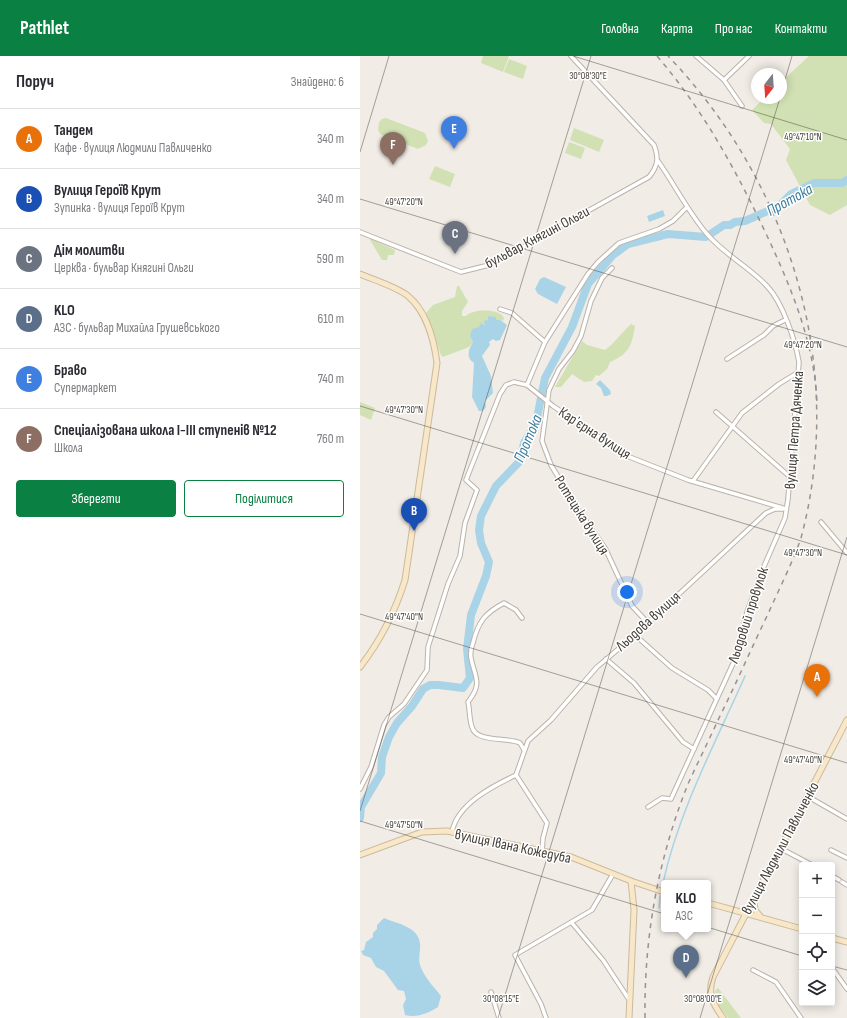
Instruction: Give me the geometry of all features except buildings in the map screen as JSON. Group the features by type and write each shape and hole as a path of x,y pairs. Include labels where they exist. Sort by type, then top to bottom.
{"street":[{"name":"вулиця Петра Дяченка","path":"571,56 654,145 658,161 676,187 686,208 705,232 718,246 768,286 777,300 796,347 799,362 786,509"},
{"path":"696,56 724,80 742,106"},
{"path":"724,80 749,56"},
{"name":"бульвар Княгині Ольги","path":"360,232 462,272 471,270 505,257 649,176 654,170 658,161"},
{"path":"527,385 545,342 588,274 609,251 620,243 659,229 673,222 686,208"},
{"name":"Карʼєрна вулиця","path":"612,268 602,278 591,301 581,336 573,351 559,369 548,390 547,400 565,415 627,456 726,493 786,509"},
{"path":"360,274 407,295 418,307 424,318 434,345 437,362 405,580 397,604 376,646 360,667"},
{"path":"500,309 512,313 545,342"},
{"path":"727,359 764,335 773,326 785,320"},
{"path":"693,481 742,413 797,374"},
{"path":"360,789 371,767 384,725 389,717 404,704 427,670 428,646 448,584 460,556 465,523 477,490 466,480 500,394 506,385 514,382 527,385 547,400"},
{"name":"Ротецька вулиця","path":"547,400 542,441 551,465 577,508 605,548 632,606 647,622"},
{"path":"716,412 790,477"},
{"name":"Льодова вулиця","path":"516,775 522,763 524,750 528,741 551,720 569,696 606,659 635,635 647,622 766,513 775,509 786,509"},
{"name":"Льодовий провулок","path":"648,806 662,798 671,799 736,657 747,612 767,557 785,518 786,509"},
{"path":"821,522 847,553"},
{"path":"522,618 516,610 504,603 492,610 477,626 470,652 478,678 473,696 468,702 472,729 477,734 485,738 514,740 520,743 524,750"},
{"path":"635,635 672,668 708,690 716,698"},
{"path":"606,659 634,683 683,742 694,749"},
{"name":"вулиця Людмили Павличенко","path":"723,1018 712,1000 710,987 713,976 847,720"},
{"path":"452,832 453,826 471,802 489,788 516,775 547,822 543,838 542,851"},
{"path":"807,796 847,820"},
{"name":"вулиця Івана Кожедуба","path":"360,855 422,832 434,830 452,832 571,857 631,882 661,891"},
{"path":"780,848 806,862"},
{"path":"832,850 847,858"},
{"path":"546,1018 541,1004 515,955 592,910 613,874"},
{"path":"835,878 847,885"},
{"path":"629,1018 628,998 634,910 631,882"},
{"path":"735,910 752,903 758,916"},
{"path":"711,904 799,928"},
{"path":"735,910 741,917 740,924"},
{"path":"740,924 745,919 758,916"},
{"path":"572,923 603,960 628,998"},
{"path":"835,939 847,942"},
{"path":"753,970 776,982 801,1018"},
{"path":"833,970 847,989"},
{"path":"491,992 499,1018"}],"green space":[{"path":"483,56 509,56 503,72 481,63"},
{"path":"809,56 847,56 847,205 830,215 810,205 786,160 790,149 771,124 764,123 752,110 758,104 787,104 787,76"},
{"path":"509,59 527,66 523,79 504,72"},
{"path":"386,118 425,133 428,141 426,145 418,149 380,134 378,130 379,122"},
{"path":"574,128 604,140 599,152 570,140"},
{"path":"569,142 585,148 581,159 565,153"},
{"path":"435,166 455,174 450,187 429,179"},
{"path":"369,238 395,250 394,255 388,255 387,260 382,260"},
{"path":"457,286 459,286 468,302 462,311 462,316 480,311 492,311 497,312 504,318 503,321 488,320 485,326 479,327 470,336 473,342 469,347 443,357 426,313 433,305 455,297"},
{"path":"631,324 635,326 631,344 622,356 610,362 607,369 599,376 596,375 592,381 584,382 572,374 561,387 555,387 582,341 587,345 605,350"},
{"path":"360,402 375,408 371,420 360,415"},
{"path":"718,988 741,1018 728,1018 717,1003 715,991"}],"water":[{"path":"663,210 665,216 649,222 647,216"},
{"path":"544,277 566,287 557,304 538,294 535,289 540,279"},
{"path":"488,316 495,317 497,320 500,320 507,325 500,340 496,341 493,339 489,342 490,345 482,356 491,376 493,393 485,401 486,407 483,411 479,411 472,397 474,363 471,361 469,356 469,351 473,342 470,336 472,329 479,327 481,323 485,326 484,321 488,320"},
{"path":"600,380 610,390 611,394 604,396 601,388 596,384"},
{"path":"384,918 409,928 419,938 420,965 427,978 441,996 438,1007 419,1015 405,1015 403,1005 406,999 404,991 398,990 384,971 376,967 371,958 363,955 361,951 364,950 366,942 373,937 373,933 377,929 377,925"}],"waterway":[{"name":"Протока","path":"360,818 361,807 381,773 382,757 389,737 397,723 412,706 423,689 430,685 463,688 470,678 467,649 471,615 486,576 489,562 481,543 479,530 481,516 496,486 520,461 524,443 536,423 545,378 572,327 588,284 613,255 628,244 668,234 706,237 724,225 745,221 779,206 791,194 814,183 842,183 847,180"},
{"path":"664,880 678,829 688,803 745,676"},
{"path":"659,908 660,896"}],"railway":[{"path":"657,56 674,77 705,121 733,168 769,240 794,299 807,340 812,361 817,404"},
{"path":"645,1018 645,988 650,928 668,841 688,784 790,567 801,538 813,473 817,408 811,343 797,280 775,219 746,160 710,106 668,56"}],"place":[{"name":"Браво","path":"454,149"},
{"name":"Спеціалізована школа І-ІІІ ступенів №12","path":"393,165"},
{"name":"Дім молитви","path":"455,254"},
{"name":"Вулиця Героїв Крут","path":"414,531"},
{"name":"Тандем","path":"817,697"},
{"name":"KLO","path":"686,978"}]}
